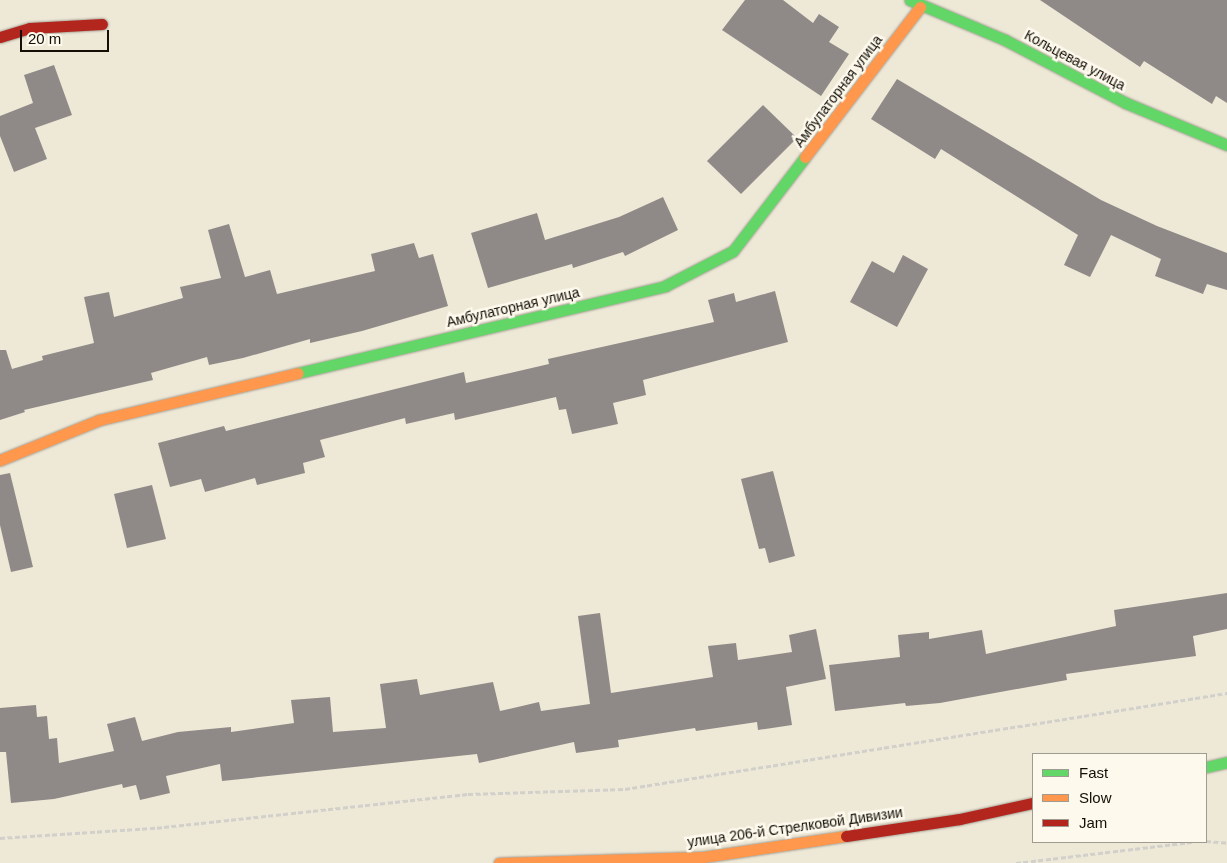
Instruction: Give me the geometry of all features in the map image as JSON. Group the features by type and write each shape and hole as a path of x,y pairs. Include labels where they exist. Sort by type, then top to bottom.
{"street":[{"name":"Кольцевая улица","path":"910,0 920,7 1005,40 1126,103 1227,145"},
{"name":"Амбулаторная улица","path":"0,460 99,420 665,286 733,251 920,7"},
{"path":"0,37 30,28 102,24"},
{"path":"1207,767 1227,762"},
{"name":"улица 206-й Стрелковой Дивизии","path":"499,863 703,857 960,819 1032,803"}],"path":[{"path":"0,838 164,827 468,794 625,789 1227,693"},
{"path":"1207,841 1227,843"},
{"path":"1016,863 1184,843"}],"building":[{"path":"745,0 783,0 813,23 819,14 839,27 829,42 849,54 821,96 722,30"},
{"path":"1040,0 1227,0 1227,103 1216,96 1212,104 1144,61 1140,67"},
{"path":"54,65 72,115 35,128 47,159 14,172 0,136 0,116 33,103 24,75"},
{"path":"897,79 1101,200 1157,226 1227,253 1227,290 1207,284 1203,294 1155,276 1161,259 1111,235 1090,277 1064,265 1078,235 941,149 935,159 871,119"},
{"path":"763,105 797,138 741,194 707,161"},
{"path":"663,197 678,230 625,256 623,252 573,268 572,264 488,288 471,233 537,213 545,240 619,217"},
{"path":"229,224 245,277 270,270 277,294 375,271 371,254 414,243 419,258 433,254 448,306 362,331 310,343 310,339 243,358 209,365 207,357 151,373 153,380 24,410 25,412 0,420 0,350 6,350 12,369 43,360 42,356 94,343 84,297 109,292 114,317 183,298 180,287 221,278 208,230"},
{"path":"903,255 928,269 897,327 850,302 872,261 894,273"},
{"path":"775,291 788,342 643,380 646,395 613,403 618,424 572,434 566,409 559,410 556,397 455,420 454,413 406,424 405,418 320,440 325,457 303,463 305,473 257,485 255,478 205,492 201,479 170,487 158,443 224,426 226,431 464,372 466,383 549,364 548,359 714,322 708,300 734,293 736,302"},
{"path":"773,471 795,556 769,563 765,548 759,549 741,479"},
{"path":"10,473 33,567 11,572 0,525 0,475"},
{"path":"152,485 166,539 127,548 114,494"},
{"path":"1227,593 1227,629 1193,636 1196,656 1066,674 1067,680 940,703 906,706 905,703 835,711 829,665 900,657 898,635 929,632 929,639 982,630 986,654 1116,626 1114,610"},
{"path":"600,613 611,693 713,677 708,646 736,643 738,660 792,652 789,635 816,629 826,679 786,687 792,725 758,730 757,722 696,731 695,728 618,740 619,747 576,753 574,742 479,763 477,754 222,781 220,764 166,776 170,793 140,800 136,785 123,788 122,784 54,799 11,803 6,752 0,752 0,708 36,705 37,717 47,716 49,739 57,738 59,763 114,751 107,724 135,717 142,741 178,732 231,727 231,732 294,723 291,700 330,697 333,732 386,728 380,684 417,679 420,695 493,682 500,711 539,702 541,711 590,704 578,616"}],"traffic: fast":[{"path":"910,0 1005,40 1126,103 1227,145"},
{"path":"298,373 665,286 733,251 805,157"},
{"path":"1207,767 1227,762"}],"traffic: slow":[{"path":"805,157 920,7"},
{"path":"0,460 99,420 298,373"},
{"path":"499,863 703,857 846,836"}],"traffic: jam":[{"path":"0,37 30,28 102,24"},
{"path":"846,836 960,819 1032,803"}]}
